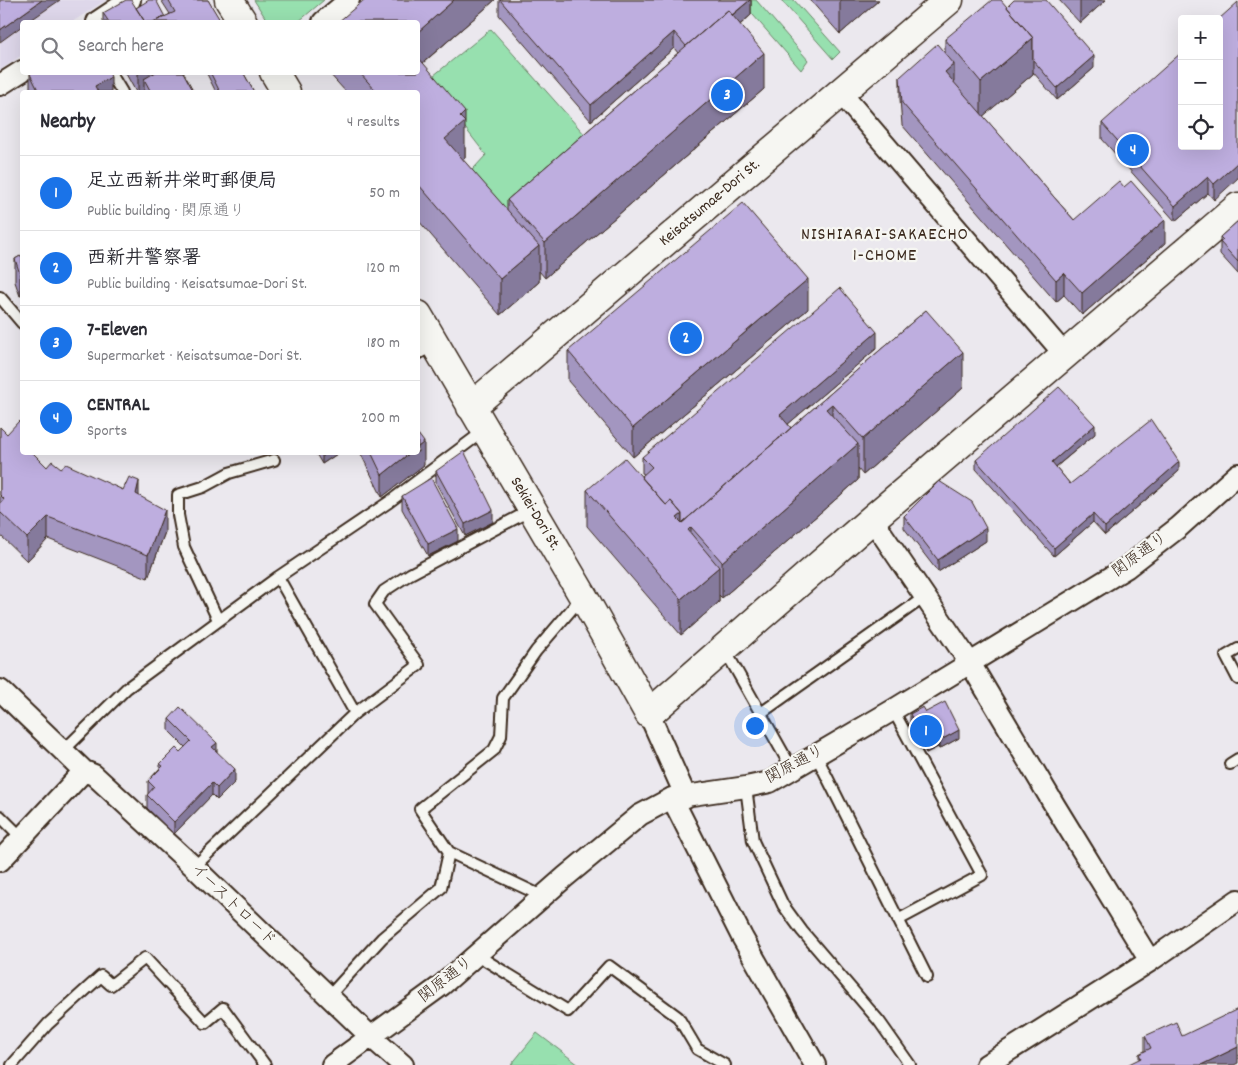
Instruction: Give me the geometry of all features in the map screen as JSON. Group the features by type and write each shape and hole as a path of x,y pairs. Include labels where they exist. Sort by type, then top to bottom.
{"street":[{"path":"100,20 130,0"},
{"path":"229,0 242,20"},
{"path":"325,20 349,0"},
{"name":"Keisatsumae-Dori St.","path":"471,407 949,0"},
{"path":"0,85 20,72"},
{"path":"276,75 285,90"},
{"path":"840,92 1065,355"},
{"path":"815,1065 742,937 679,798 649,714 872,519 1238,207"},
{"name":"Sekiei-Dori St.","path":"420,324 426,349 471,407 583,596 649,714"},
{"name":"関原通り","path":"332,1065 442,985 640,815 679,798 770,782 1126,568 1179,527 1238,474"},
{"path":"872,519 970,663 1150,961"},
{"name":"イーストロード","path":"0,690 63,751 194,867 370,1036 403,1065"},
{"path":"0,861 89,773"},
{"path":"986,1065 1150,961 1238,900"}],"lane":[{"path":"112,75 121,90"},
{"path":"0,297 20,321"},
{"path":"63,751 127,688 278,577 389,502 485,430"},
{"path":"218,620 184,547 178,515 178,495 203,487 229,473 274,460"},
{"path":"194,867 354,713 419,665 375,604 384,591 410,574 532,509"},
{"path":"278,577 354,713"},
{"path":"544,897 448,852 420,809 494,750 501,736 503,698 536,651 583,596"},
{"path":"761,713 926,596"},
{"path":"724,647 792,769"},
{"path":"1238,649 1226,656 1238,679"},
{"path":"892,710 982,875 898,920"},
{"path":"816,755 927,977"},
{"path":"746,787 754,841 783,905 802,931 878,1022 910,1065"},
{"path":"0,816 22,838"},
{"path":"329,996 382,938 441,888 448,852"},
{"path":"477,955 568,1010 609,966 678,1017 697,1050 725,1065"},
{"path":"12,1065 48,1024 101,976 111,985 145,958 205,1023 223,1008 265,1065"}],"shaded area":[{"path":"0,0 106,0 75,20 20,20 20,56 0,70"}],"green space":[{"path":"254,0 324,0 300,20 267,20"},
{"path":"740,0 756,0 808,60 801,70"},
{"path":"781,0 794,0 840,52 833,59"},
{"path":"491,29 602,154 504,223 463,180 486,155 428,80"},
{"path":"537,1033 579,1065 511,1065"}],"building":[{"path":"0,0 42,0 0,30"},
{"path":"126,0 131,0 144,20 108,20 103,13"},
{"path":"149,0 156,0 165,17 158,20 144,20 136,8"},
{"path":"168,0 208,0 220,20 157,20 175,12"},
{"path":"364,0 454,0 420,30 420,20 340,20"},
{"path":"500,0 750,0 732,15 728,10 686,46 674,32 591,105"},
{"path":"992,0 1001,0 1033,38 981,82 945,39"},
{"path":"1014,0 1046,0 1094,56 1057,88 1033,60 1033,38 1007,7"},
{"path":"1238,2 1238,162 1214,184 1208,177 1175,206 1102,123 1178,56 1178,150 1223,150 1223,15"},
{"path":"728,10 764,53 545,243 507,200"},
{"path":"937,44 954,64 945,72 1074,220 1119,181 1124,187 1131,181 1165,220 1082,293 1064,273 1056,280 902,103 900,77"},
{"path":"420,59 465,112 460,117 465,122 445,139 539,246 500,279 420,186 420,90 375,90 362,75 420,75"},
{"path":"30,75 110,75 111,77 95,86 97,90 38,90"},
{"path":"151,75 185,75 193,90 150,90 144,79"},
{"path":"212,75 245,75 253,90 219,90"},
{"path":"743,203 808,279 633,428 568,351"},
{"path":"1238,221 1238,262 1220,242 1223,240 1220,237"},
{"path":"20,256 20,274 15,259"},
{"path":"840,288 877,332 780,415 791,428 682,523 682,514 671,501 666,505 641,477 652,467 642,457"},
{"path":"926,310 963,352 863,439 832,404 826,409 858,444 722,562 691,527 688,530 719,567 681,599 587,490 625,458 666,505 671,501 682,514 677,518 682,523"},
{"path":"1059,387 1095,425 1052,462 1070,484 1151,420 1179,462 1105,527 1093,514 1054,548 976,460"},
{"path":"19,421 20,455 35,455 47,467 52,461 61,468 66,464 123,490 129,477 139,481 136,494 165,510 148,555 48,517 27,538 0,512 0,504 4,499 0,495 0,427 7,434"},
{"path":"420,437 424,442 420,445"},
{"path":"464,451 493,510 465,524 436,471"},
{"path":"372,455 407,455 382,475"},
{"path":"431,478 458,529 428,544 402,496"},
{"path":"939,481 972,502 986,528 938,560 904,516"},
{"path":"945,702 959,730 939,741 938,739 926,745 910,714 923,707 926,712"},
{"path":"180,707 217,743 212,747 235,769 217,788 212,783 174,822 147,795 154,787 148,781 163,766 160,764 176,748 180,752 191,741 169,719"},
{"path":"1238,1009 1238,1047 1201,1065 1127,1065 1141,1058 1139,1054 1151,1048 1145,1036 1176,1022 1182,1036"}],"place":[{"name":"7-Eleven","path":"727,95"},
{"name":"CENTRAL","path":"1133,150"},
{"name":"西新井警察署","path":"686,338"},
{"name":"足立西新井栄町郵便局","path":"926,731"}],"district":[{"name":"NISHIARAI-SAKAECHO 1-CHOME","path":"885,245"}]}
